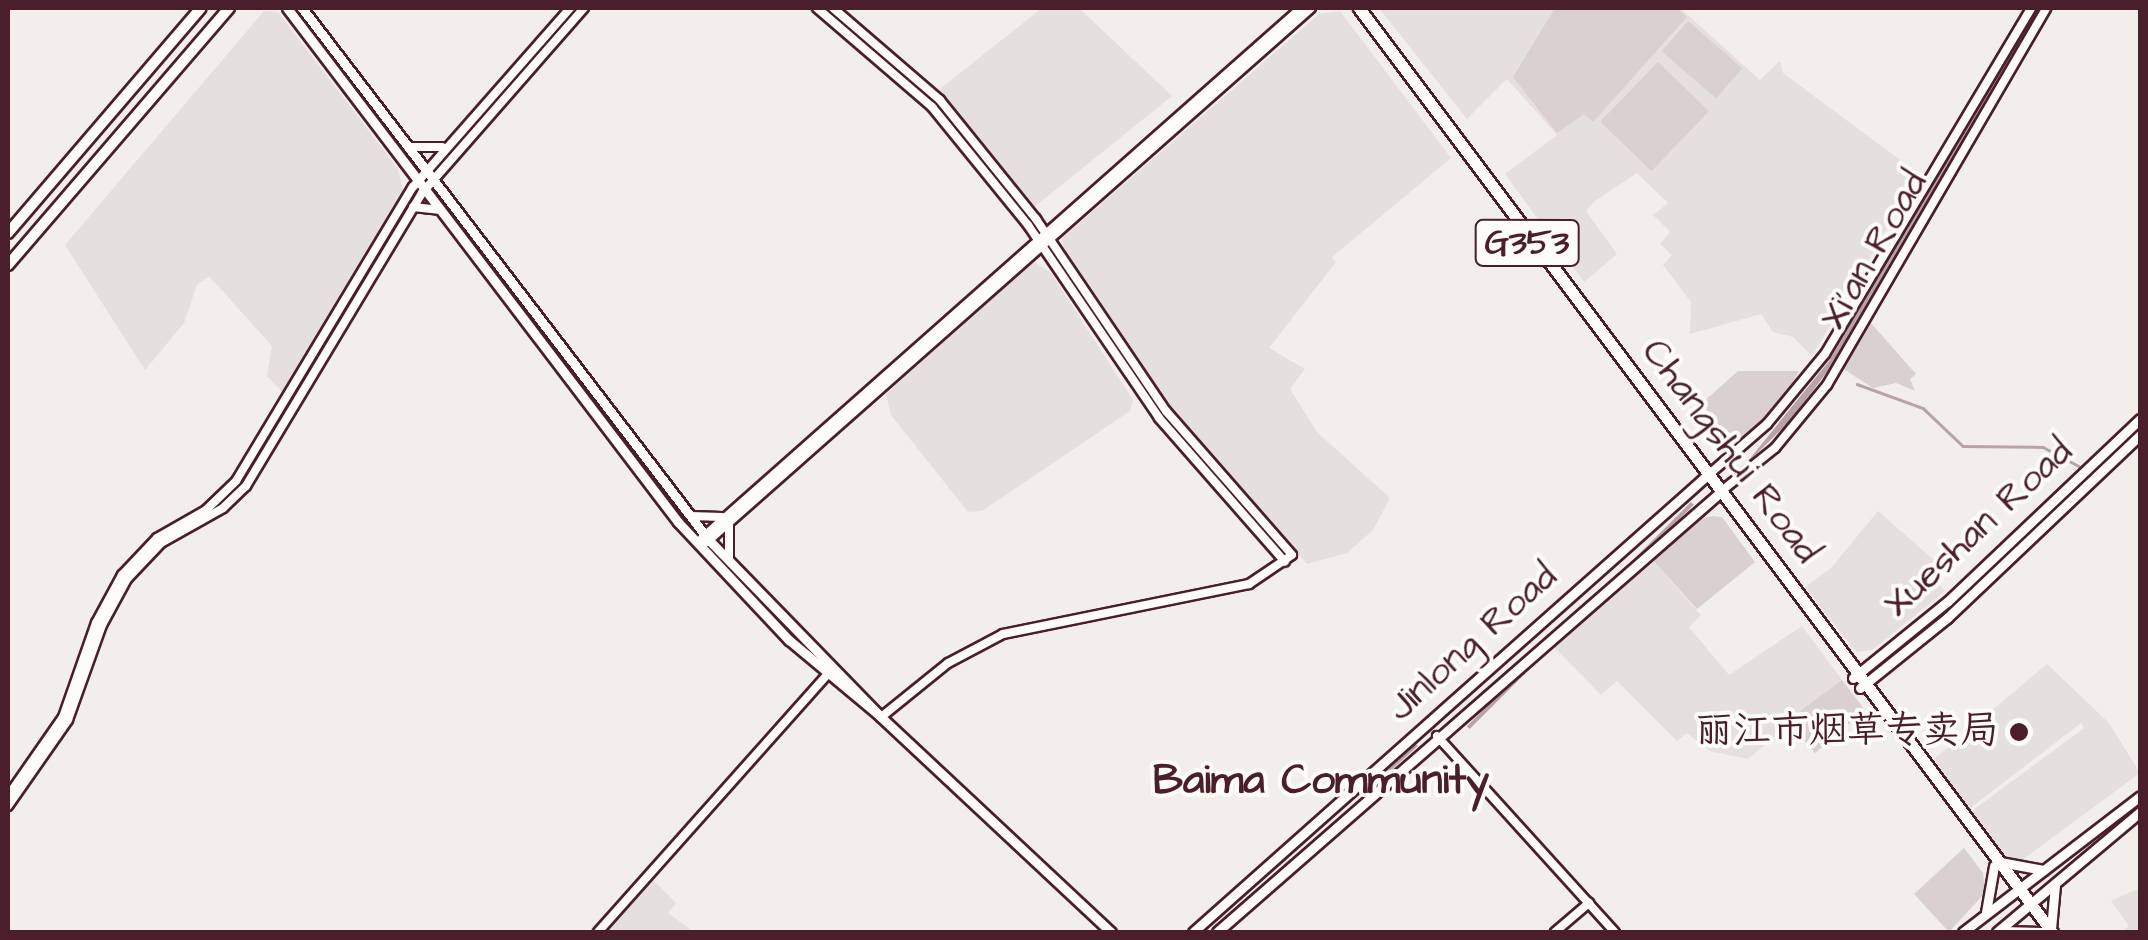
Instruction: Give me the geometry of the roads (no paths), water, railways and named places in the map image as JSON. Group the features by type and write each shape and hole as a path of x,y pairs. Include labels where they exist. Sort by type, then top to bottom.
{"highway":[{"name":"Changshui Road","path":"1350,8 2028,906 2052,932"},
{"name":"Changshui Road","path":"1359,8 1698,458 1707,476"},
{"name":"Changshui Road","path":"1719,493 1734,506 1859,681"},
{"name":"Changshui Road","path":"2028,906 2042,932"}],"main road":[{"path":"8,232 201,8"},
{"path":"8,265 228,8"},
{"path":"287,8 698,546 827,675 881,717"},
{"path":"302,8 707,537 881,717 1112,932"},
{"name":"Xueshan Road","path":"1859,681 2140,419"},
{"name":"Xueshan Road","path":"1859,681 1957,610 2140,435"},
{"name":"Jinlong Road","path":"1193,932 1707,476"},
{"path":"1217,932 1719,493"},
{"path":"1963,932 2140,796"},
{"path":"1998,932 2140,812"},
{"path":"1985,914 1997,864 2043,870"},
{"path":"2052,932 2056,883"},
{"path":"1998,932 2042,932"}],"street":[{"path":"8,806 68,720 102,625 127,578 162,543 216,513 246,486 414,207 446,144 570,8"},
{"path":"429,175 442,167 584,8"},
{"path":"817,8 919,93 1044,240"},
{"path":"833,8 926,86 1044,240 1166,411 1288,559 1250,584 1002,634 939,670 881,717"},
{"path":"1044,240 1301,8"},
{"path":"698,546 1311,8"},
{"name":"Xi'an Road","path":"1707,476 1768,424 1826,354 2031,8"},
{"name":"Xi'an Road","path":"1719,493 1792,430 1827,385 2046,8"},
{"path":"408,147 426,151 446,144"},
{"path":"404,162 409,194"},
{"path":"442,167 446,196"},
{"path":"8,796 63,717 96,623 122,575 158,538 206,510 236,481 409,194 422,185"},
{"path":"414,207 441,210"},
{"path":"1698,458 1724,461"},
{"path":"1734,506 1738,478"},
{"path":"687,514 729,518"},
{"path":"729,518 725,542 731,564"},
{"path":"598,932 827,675"},
{"path":"1438,736 1616,932"},
{"path":"1556,932 1588,903"}],"waterway":[{"path":"1857,384 1923,408 1963,446 2043,447 2078,466"},
{"path":"1387,771 1415,746"}],"place":[{"name":"丽江市烟草专卖局","path":"2019,732"}],"district":[{"name":"Baima Community","path":"1321,781"}]}
